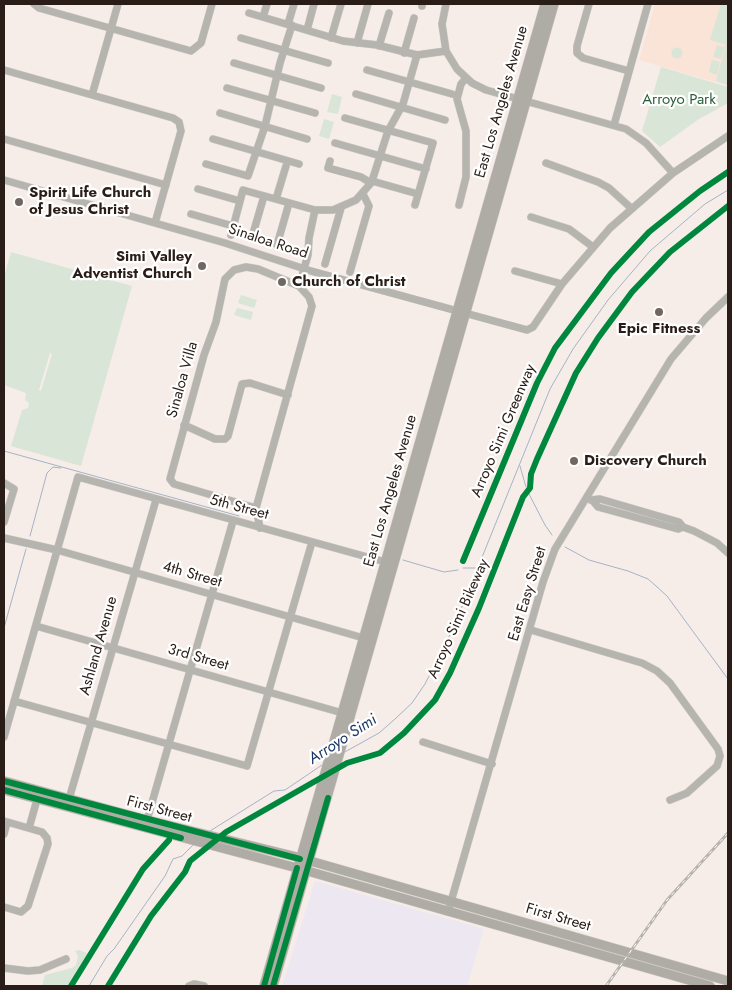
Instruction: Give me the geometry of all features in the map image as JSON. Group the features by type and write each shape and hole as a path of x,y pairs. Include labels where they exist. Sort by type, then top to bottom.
{"main road":[{"name":"East Los Angeles Avenue","path":"305,864 328,798 352,716 522,100 545,4"},
{"name":"East Los Angeles Avenue","path":"522,100 554,4"},
{"name":"East Los Angeles Avenue","path":"274,986 305,864 318,795 384,562 462,312"},
{"name":"First Street","path":"4,780 38,795 181,838 297,868 305,864 448,912 690,983 710,986"},
{"name":"First Street","path":"4,790 69,799 451,902 728,981"},
{"path":"264,986 297,868"},
{"path":"688,970 690,983"}],"street":[{"path":"34,4 39,8 186,50 195,50 201,43 212,4"},
{"path":"92,95 118,4"},
{"path":"263,17 267,4"},
{"path":"206,164 248,176 272,101 294,4"},
{"path":"307,30 314,4"},
{"path":"331,38 341,4"},
{"path":"357,43 368,4"},
{"path":"446,4 442,24 446,51 457,69 466,78 486,90 614,125 640,138 672,173"},
{"path":"589,4 577,46 577,53 584,58 629,71"},
{"path":"614,125 648,4"},
{"path":"248,13 331,38 417,55 446,51"},
{"path":"379,46 388,13"},
{"path":"404,52 414,18"},
{"path":"241,38 328,63"},
{"path":"231,235 243,190 315,210 341,208 362,194 372,182 388,130 402,107 417,55"},
{"path":"234,63 321,88"},
{"path":"4,70 173,118 180,124 181,132 155,223"},
{"path":"367,70 452,94"},
{"path":"458,205 466,177 466,131 457,98 459,88 466,78"},
{"path":"227,88 315,113"},
{"path":"356,94 445,120"},
{"path":"220,114 308,139"},
{"path":"346,118 433,143 415,205"},
{"path":"515,271 562,284 593,247 631,208 672,173 728,136"},
{"path":"4,139 166,185"},
{"path":"213,139 300,164"},
{"path":"335,142 426,169"},
{"path":"330,161 328,168 418,194"},
{"path":"546,164 598,182 609,188 631,208"},
{"path":"276,200 286,166"},
{"name":"Sinaloa Road","path":"4,180 155,223 304,270 524,330 533,327 562,284"},
{"path":"198,189 240,201"},
{"path":"350,272 369,206 362,194"},
{"path":"252,238 264,196"},
{"path":"277,245 289,203"},
{"path":"325,264 341,208"},
{"path":"260,528 256,519 256,508 312,306 309,297 299,286 304,270 315,210"},
{"path":"191,214 233,226"},
{"path":"531,217 569,229 593,247"},
{"name":"Sinaloa Villa","path":"256,508 174,484 171,482 170,475 216,322 222,287 229,273 246,267 258,269 299,286"},
{"name":"East Easy Street","path":"448,912 552,557 589,499 670,359 706,318 728,297"},
{"path":"184,425 215,439 225,439 228,436 242,384 250,383 288,395"},
{"name":"5th Street","path":"57,550 78,478 394,565"},
{"path":"4,484 14,488 4,522"},
{"path":"589,499 600,499 648,517 680,522 683,527 704,536 728,553"},
{"name":"Ashland Avenue","path":"69,799 156,500"},
{"path":"147,820 233,522"},
{"name":"4th Street","path":"4,538 57,550 373,640"},
{"path":"14,701 246,766 312,542"},
{"path":"4,737 57,550"},
{"name":"3rd Street","path":"36,626 352,716"},
{"path":"530,630 642,664 657,671 670,683 718,749 720,756 716,766 687,793 670,800"},
{"path":"423,742 492,764"},
{"path":"29,828 38,795"},
{"path":"4,834 5,822 42,832 47,838 48,844 28,906 25,910 19,912 4,907"},
{"path":"4,968 28,971 40,970 66,959"},
{"path":"189,986 194,984 204,986"}],"shaded area":[{"path":"655,4 728,4 728,86 639,60"},
{"path":"315,881 484,929 467,986 282,986"}],"green space":[{"path":"721,4 728,4 728,85 716,81 726,45 710,40"},
{"path":"717,45 725,47 721,59 713,57"},
{"path":"677,47 683,53 677,59 671,53"},
{"path":"712,60 720,62 717,75 709,72"},
{"name":"Arroyo Park","path":"661,67 728,87 728,103 699,119 660,147 642,131"},
{"path":"332,94 342,97 338,114 327,112"},
{"path":"324,119 334,122 329,139 319,136"},
{"path":"11,252 132,286 81,466 11,446 22,410 28,408 29,403 25,400 26,393 4,385 4,341 6,340 4,338 4,277","holes":["50,353 52,354 41,391 39,390"]},
{"path":"241,295 257,300 254,308 238,303"},
{"path":"237,308 253,312 251,320 234,315"},
{"path":"79,950 87,953 68,986 42,986 45,975 72,968 76,965 78,956 75,951"}],"waterway":[{"name":"Arroyo Simi","path":"343,753 379,733 412,703 425,684 453,629 550,389 573,349 608,300 650,251 705,204 728,190"},
{"path":"4,451 239,516"},
{"path":"520,466 526,487"},
{"path":"30,536 47,473 53,467 61,468"},
{"path":"529,494 552,535"},
{"path":"565,547 589,560 648,579 667,596 728,679"},
{"path":"4,628 26,549"},
{"path":"403,560 444,572 458,570"},
{"path":"463,568 477,568"},
{"name":"Arroyo Simi","path":"210,831 274,791 285,790 322,765"},
{"name":"Arroyo Simi","path":"89,986 107,956 114,949 165,876 173,859 182,856 194,844"}],"railway":[{"path":"606,986 667,900 728,833"}],"cycle path":[{"name":"Arroyo Simi Greenway","path":"463,561 537,383 555,348 611,273 649,232 700,191 728,172"},
{"name":"Arroyo Simi Bikeway","path":"108,986 151,916 185,872 190,861 226,832 347,763 380,753 404,733 435,700 450,673 479,608 523,497 530,488 531,474 537,459 576,373 598,338 632,292 670,252 728,206"},
{"path":"4,781 300,859"},
{"path":"4,790 181,838"},
{"path":"273,986 328,798"},
{"path":"71,986 143,869 169,840"},
{"path":"264,986 297,868"}],"place":[{"name":"Spirit Life Church of Jesus Christ","path":"19,202"},
{"name":"Simi Valley Adventist Church","path":"202,266"},
{"name":"Church of Christ","path":"282,282"},
{"name":"Epic Fitness","path":"659,312"},
{"name":"Discovery Church","path":"574,461"}]}
